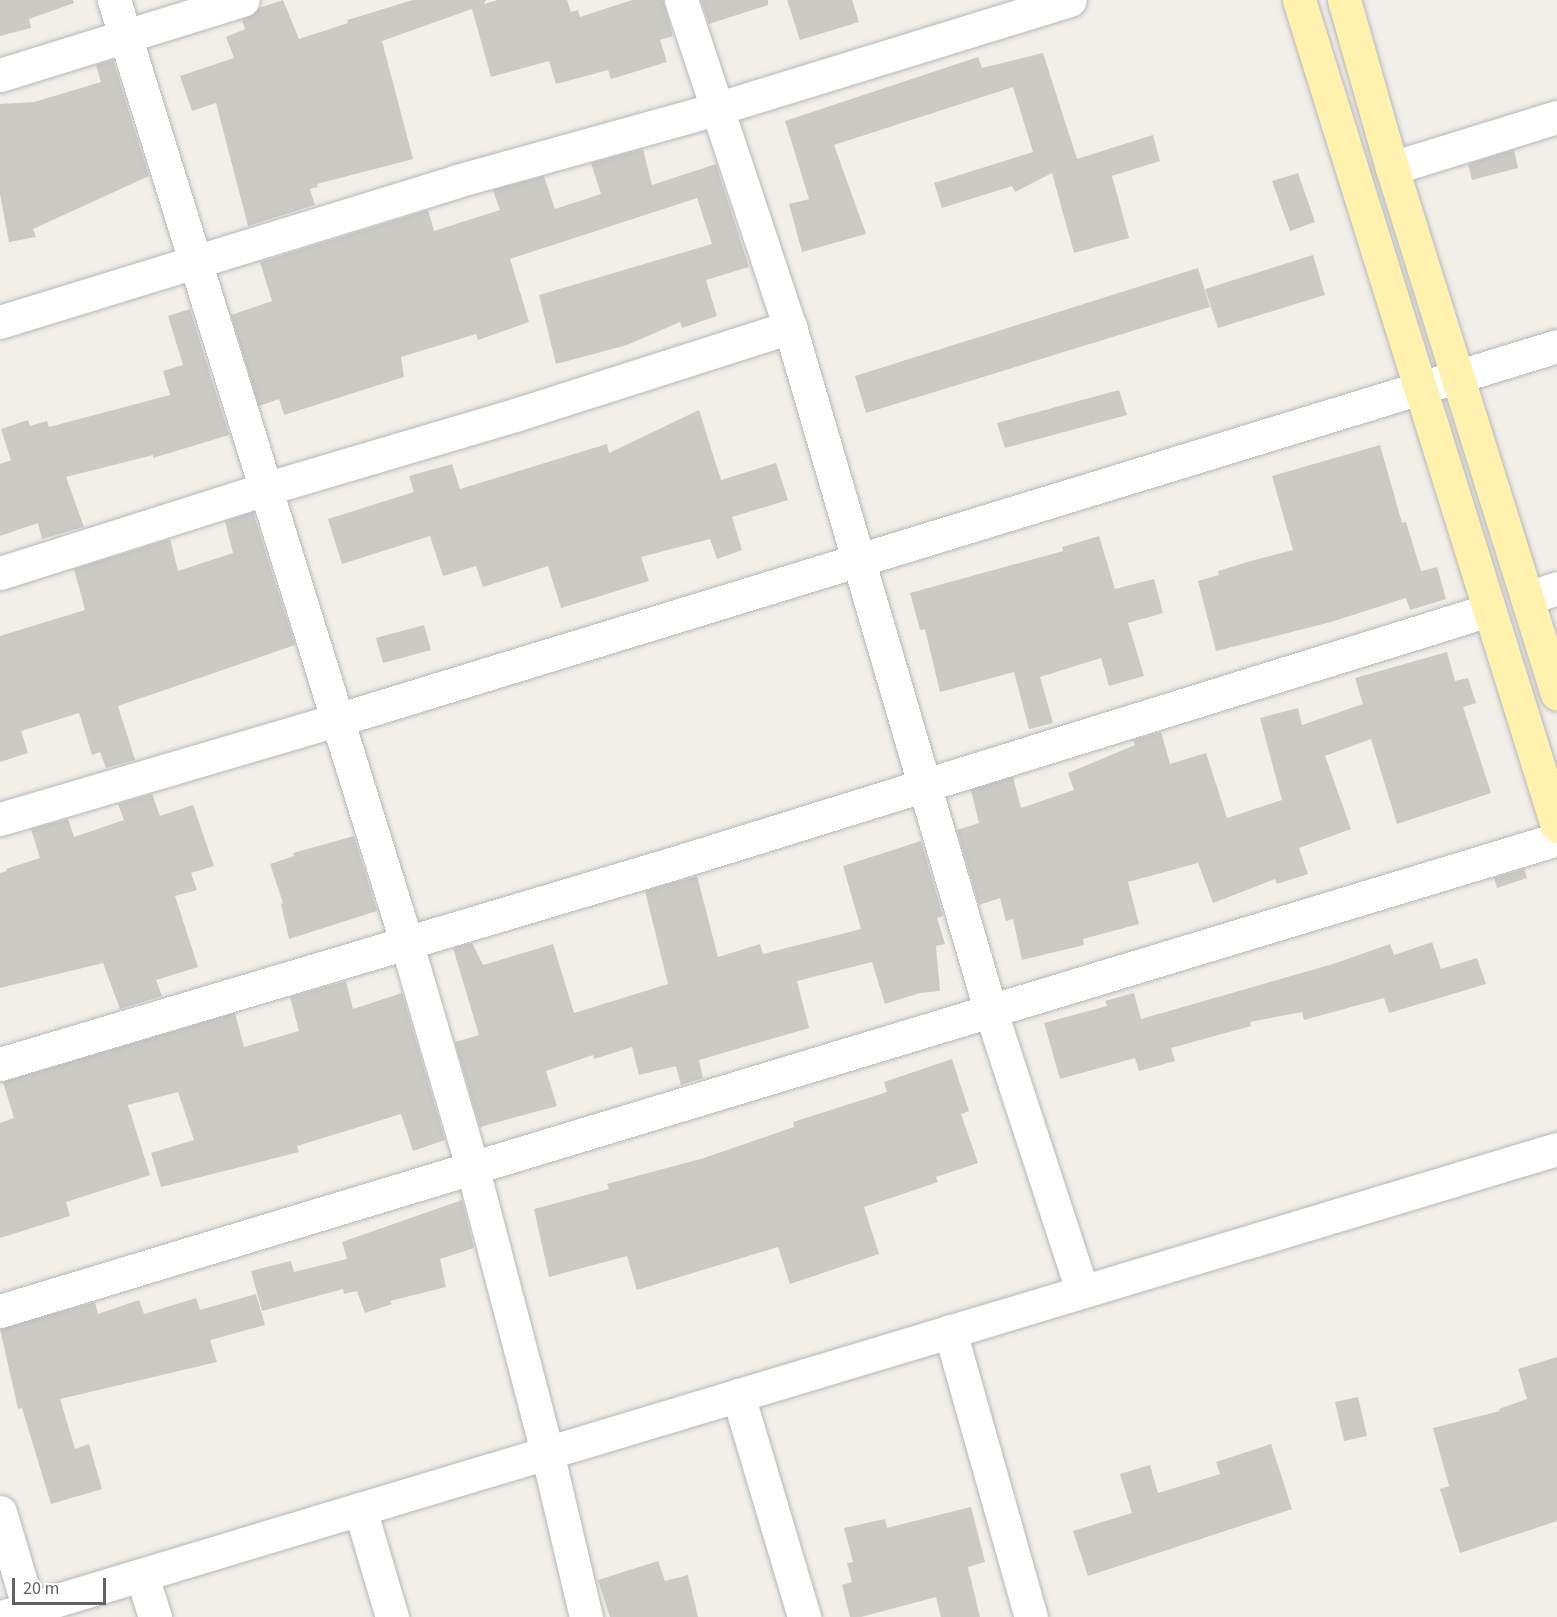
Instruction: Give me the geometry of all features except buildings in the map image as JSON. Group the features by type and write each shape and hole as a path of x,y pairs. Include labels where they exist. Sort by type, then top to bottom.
{"main road":[{"path":"1299,0 1557,826"},
{"path":"1344,0 1392,168 1458,377 1542,593 1557,694"}],"street":[{"path":"114,0 406,941 472,1166 547,1452 586,1617"},
{"path":"0,75 243,0"},
{"path":"681,0 789,327 926,786 990,1010 1082,1291"},
{"path":"0,322 457,181 716,109 1070,0"},
{"path":"1392,168 1557,117"},
{"path":"0,573 265,489 518,414 789,327"},
{"path":"0,819 337,720 1557,346"},
{"path":"0,1064 406,941 671,864 1489,610"},
{"path":"0,1311 472,1166 1557,839"},
{"path":"0,1512 15,1613 1557,1149"},
{"path":"950,1331 1031,1617"},
{"path":"738,1395 804,1617"},
{"path":"360,1509 392,1617"},
{"path":"142,1576 155,1617"}]}
